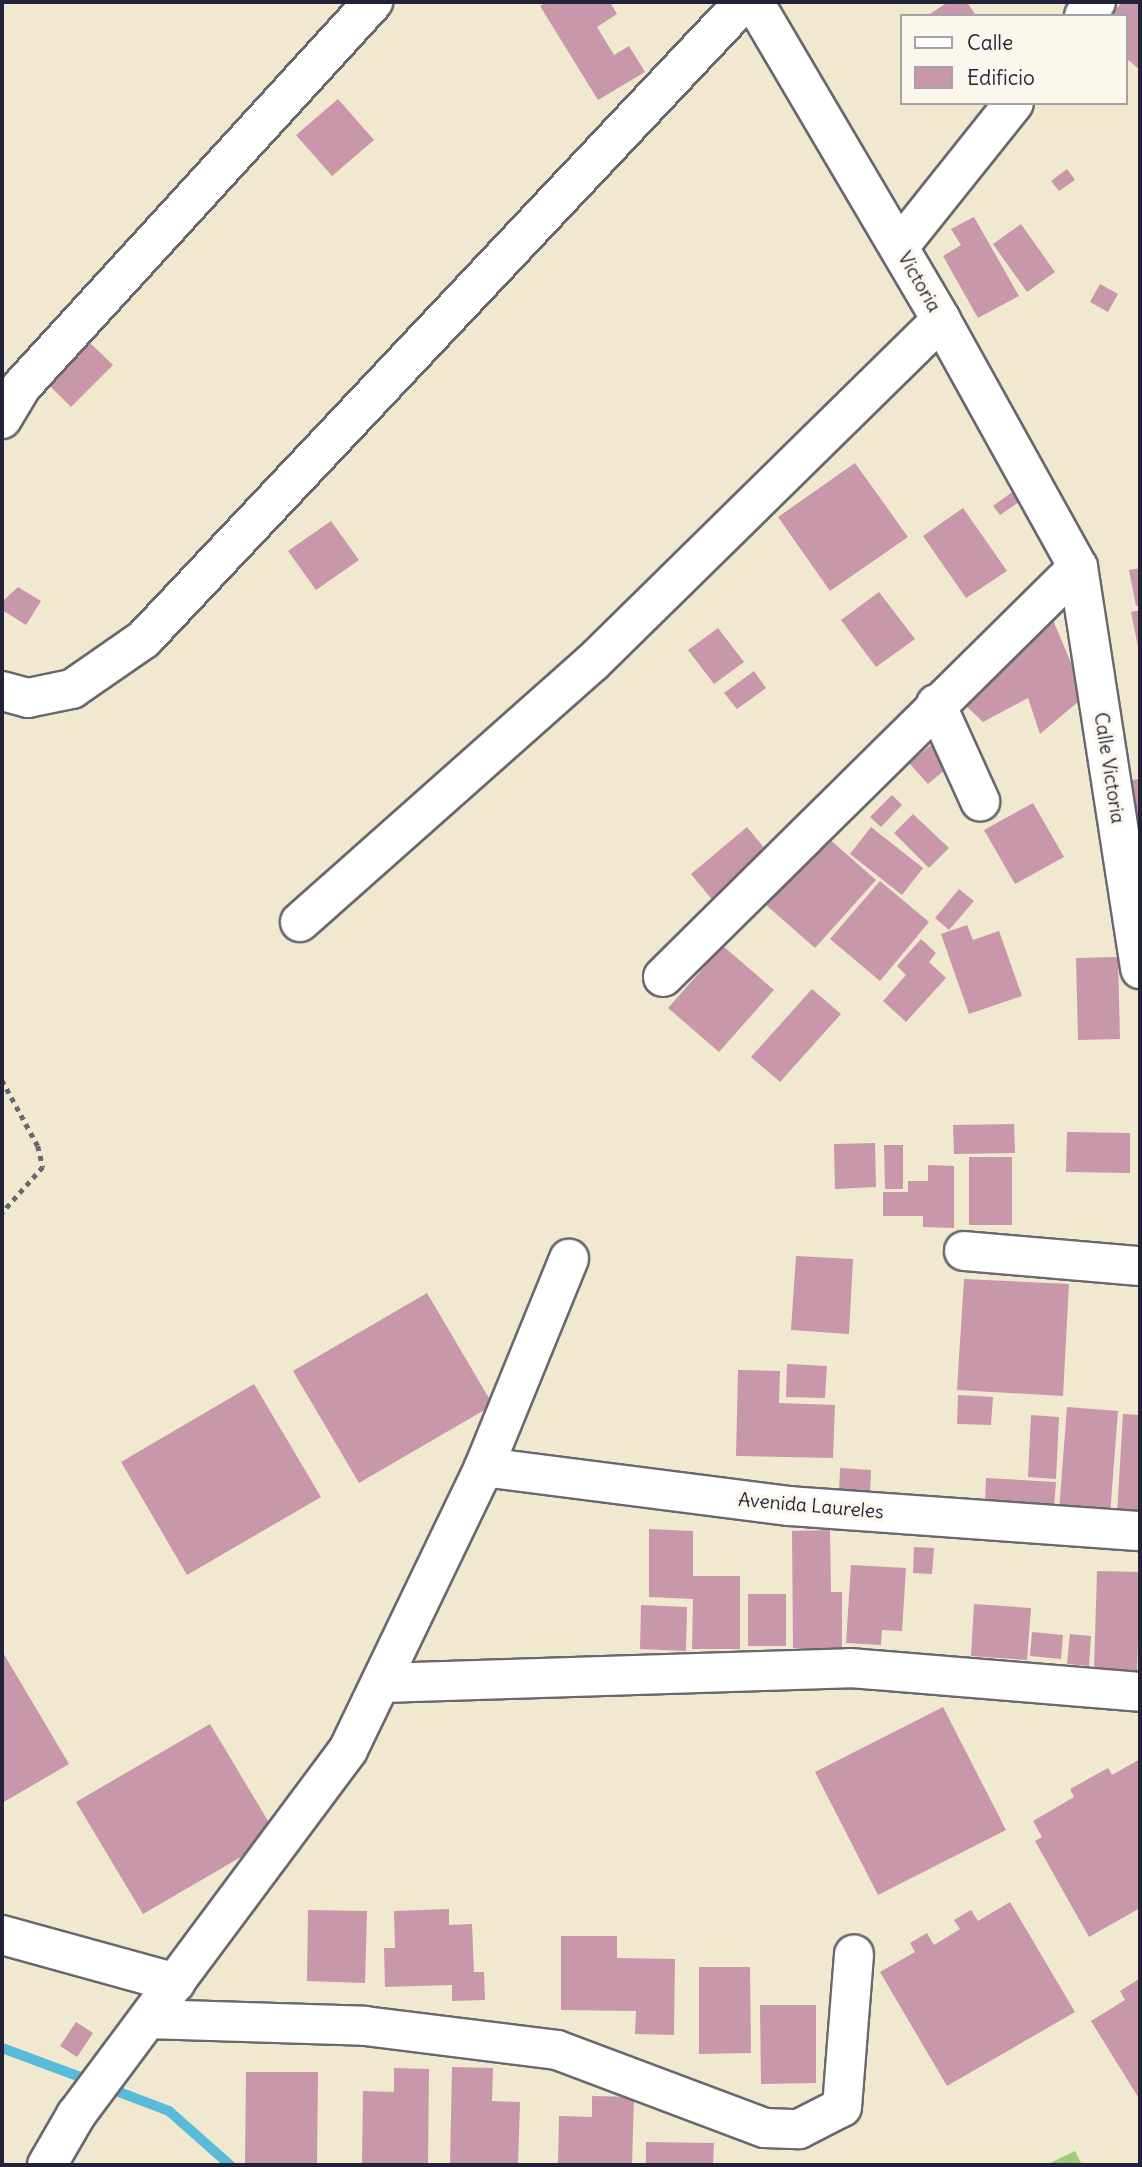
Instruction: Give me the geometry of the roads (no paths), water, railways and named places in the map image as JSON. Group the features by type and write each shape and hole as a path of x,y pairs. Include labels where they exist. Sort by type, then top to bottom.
{"street":[{"path":"2,419 21,387 373,2"},
{"path":"2,691 28,698 72,689 144,639 744,2"},
{"name":"Victoria","path":"754,2 941,320 1078,567"},
{"path":"899,247 1012,105"},
{"path":"300,922 592,663 941,320"},
{"path":"663,977 936,704 1078,567"},
{"name":"Calle Victoria","path":"1078,567 1140,969"},
{"path":"936,704 980,801"},
{"path":"964,1251 1140,1266"},
{"path":"47,2165 76,2115 348,1749 484,1467 569,1259"},
{"name":"Avenida Laureles","path":"484,1467 789,1507 1140,1531"},
{"path":"382,1683 850,1668 1140,1692"},
{"path":"2,1935 176,1983"},
{"path":"148,2019 365,2026 557,2050 765,2127 799,2129 842,2107 854,1954"}],"waterway":[{"path":"2,2048 91,2081"},
{"path":"106,2087 169,2111 230,2165"}]}
